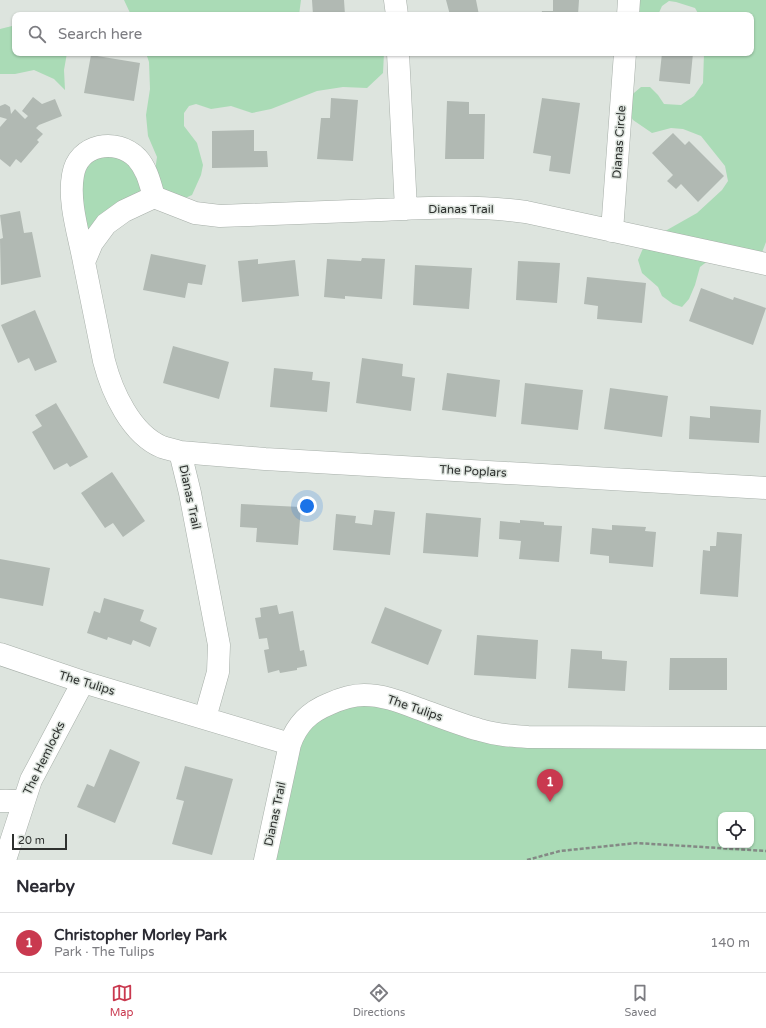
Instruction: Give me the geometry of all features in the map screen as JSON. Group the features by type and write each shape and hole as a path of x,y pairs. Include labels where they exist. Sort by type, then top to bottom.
{"street":[{"path":"395,0 397,12"},
{"path":"628,12 629,0"},
{"path":"398,56 406,208"},
{"name":"Dianas Circle","path":"612,231 625,56"},
{"name":"Dianas Trail","path":"205,718 218,672 219,646 190,493 180,452 161,447 141,432 115,395 108,377 72,201 72,185 75,167 78,160 84,154 92,149 107,145 115,146 130,153 143,167 148,176 154,197 195,213 220,216 406,208 491,208 526,212 766,264"},
{"path":"84,262 92,243 106,224 124,211 154,197"},
{"name":"The Poplars","path":"180,452 281,460 766,488"},
{"name":"The Tulips","path":"0,654 83,682 290,744 297,728 319,709 344,698 364,695 388,697 479,730 504,736 766,738"},
{"name":"The Hemlocks","path":"5,860 31,780 83,682"},
{"name":"Dianas Trail","path":"265,860 290,744"},
{"path":"0,801 24,800"}],"path":[{"path":"527,860 560,851 637,843 766,851"}],"green space":[{"path":"124,0 301,0 299,12 130,12"},
{"path":"623,0 766,0 766,242 761,255 709,260 700,267 689,299 682,307 673,304 662,296 658,287 642,273 638,260 644,246 667,230 697,213 722,190 728,181 725,166 701,136 683,129 671,128 652,133 633,120 626,109 628,98 641,87 650,87 664,104 681,105 694,96 703,83 704,56 754,56 754,12 697,12 695,8 669,1 662,6 659,12 622,12"},
{"path":"12,26 12,56 66,56 64,70 65,90 54,79 34,70 15,74 0,74 0,29"},
{"path":"147,56 384,56 383,73 367,88 343,87 317,91 271,109 252,113 231,106 211,109 196,104 189,106 184,113 184,126 197,143 203,165 201,175 192,195 181,200 175,200 159,186 155,171 157,157 148,136 146,115 150,89 149,62"},
{"path":"115,146 154,197 92,243 73,175"},
{"path":"344,698 479,730 766,738 766,860 265,860 290,744"}],"building":[{"path":"312,0 344,0 345,12 313,12"},
{"path":"446,0 476,0 478,12 449,12"},
{"path":"553,0 579,0 578,12 542,12 553,11"},
{"path":"91,56 140,63 134,101 84,93"},
{"path":"662,56 693,56 690,84 659,81"},
{"path":"33,97 42,104 55,99 62,116 39,125 36,128 43,134 37,140 39,142 21,163 16,159 10,167 0,159 0,127 7,119 0,117 0,106 5,104 10,107 11,114 15,109 25,119 28,116 22,111"},
{"path":"331,98 358,100 353,161 317,159 321,118 330,118"},
{"path":"542,98 580,103 570,174 549,171 551,156 533,153"},
{"path":"447,101 469,102 469,114 485,114 484,159 445,159"},
{"path":"254,130 254,151 267,151 268,167 212,168 212,131"},
{"path":"673,133 685,145 689,141 724,176 698,202 681,184 676,189 667,181 673,175 652,153"},
{"path":"20,211 24,233 32,232 41,277 1,285 0,239 3,238 0,215"},
{"path":"151,254 206,265 202,285 188,283 185,298 143,290"},
{"path":"362,258 385,259 382,299 345,296 345,299 324,297 327,259 361,261"},
{"path":"258,259 258,264 295,260 299,296 242,302 238,261"},
{"path":"518,261 560,263 557,303 516,300"},
{"path":"415,265 472,268 469,309 413,305"},
{"path":"587,277 646,283 642,323 597,319 598,306 584,304"},
{"path":"701,288 733,300 734,297 766,308 753,345 689,321"},
{"path":"35,310 57,362 35,371 29,358 18,363 1,325"},
{"path":"173,346 229,362 219,399 163,383"},
{"path":"362,358 403,364 402,376 415,378 411,411 356,403"},
{"path":"274,368 313,372 312,380 330,382 327,412 270,407"},
{"path":"447,373 500,380 496,417 442,410"},
{"path":"525,383 583,390 578,430 521,424"},
{"path":"610,388 668,396 662,437 604,429"},
{"path":"56,403 88,457 70,467 67,463 54,470 32,432 42,426 35,415"},
{"path":"710,406 761,410 759,443 689,439 690,416 710,418"},
{"path":"112,472 145,521 123,537 113,523 105,528 81,493"},
{"path":"241,504 301,507 298,545 256,542 257,528 240,527"},
{"path":"374,510 395,512 390,555 333,550 336,514 356,516 355,523 372,525"},
{"path":"426,513 481,518 478,557 423,553"},
{"path":"520,520 544,522 544,525 562,526 559,562 519,559 521,541 499,539 500,521 520,523"},
{"path":"612,525 646,527 645,531 656,532 653,567 609,563 609,556 590,554 592,528 612,530"},
{"path":"717,532 742,534 738,597 700,594 703,550 710,551 710,546 716,546"},
{"path":"0,559 50,568 43,606 0,598"},
{"path":"104,598 144,610 140,621 157,628 150,647 133,640 131,645 108,637 107,640 87,633 94,611 100,613"},
{"path":"277,605 279,614 293,611 300,651 304,650 307,666 297,668 297,670 280,673 279,670 268,673 264,650 269,649 267,638 259,639 255,618 261,617 260,608"},
{"path":"385,607 442,630 428,665 371,643"},
{"path":"477,635 538,640 536,679 474,675"},
{"path":"571,649 602,651 602,659 627,661 625,691 568,688"},
{"path":"670,658 727,658 727,690 669,690"},
{"path":"110,749 140,762 115,823 77,807 87,784 94,787"},
{"path":"185,766 233,779 212,855 172,844 184,801 176,799"}],"place":[{"name":"Christopher Morley Park","path":"550,802"}]}
